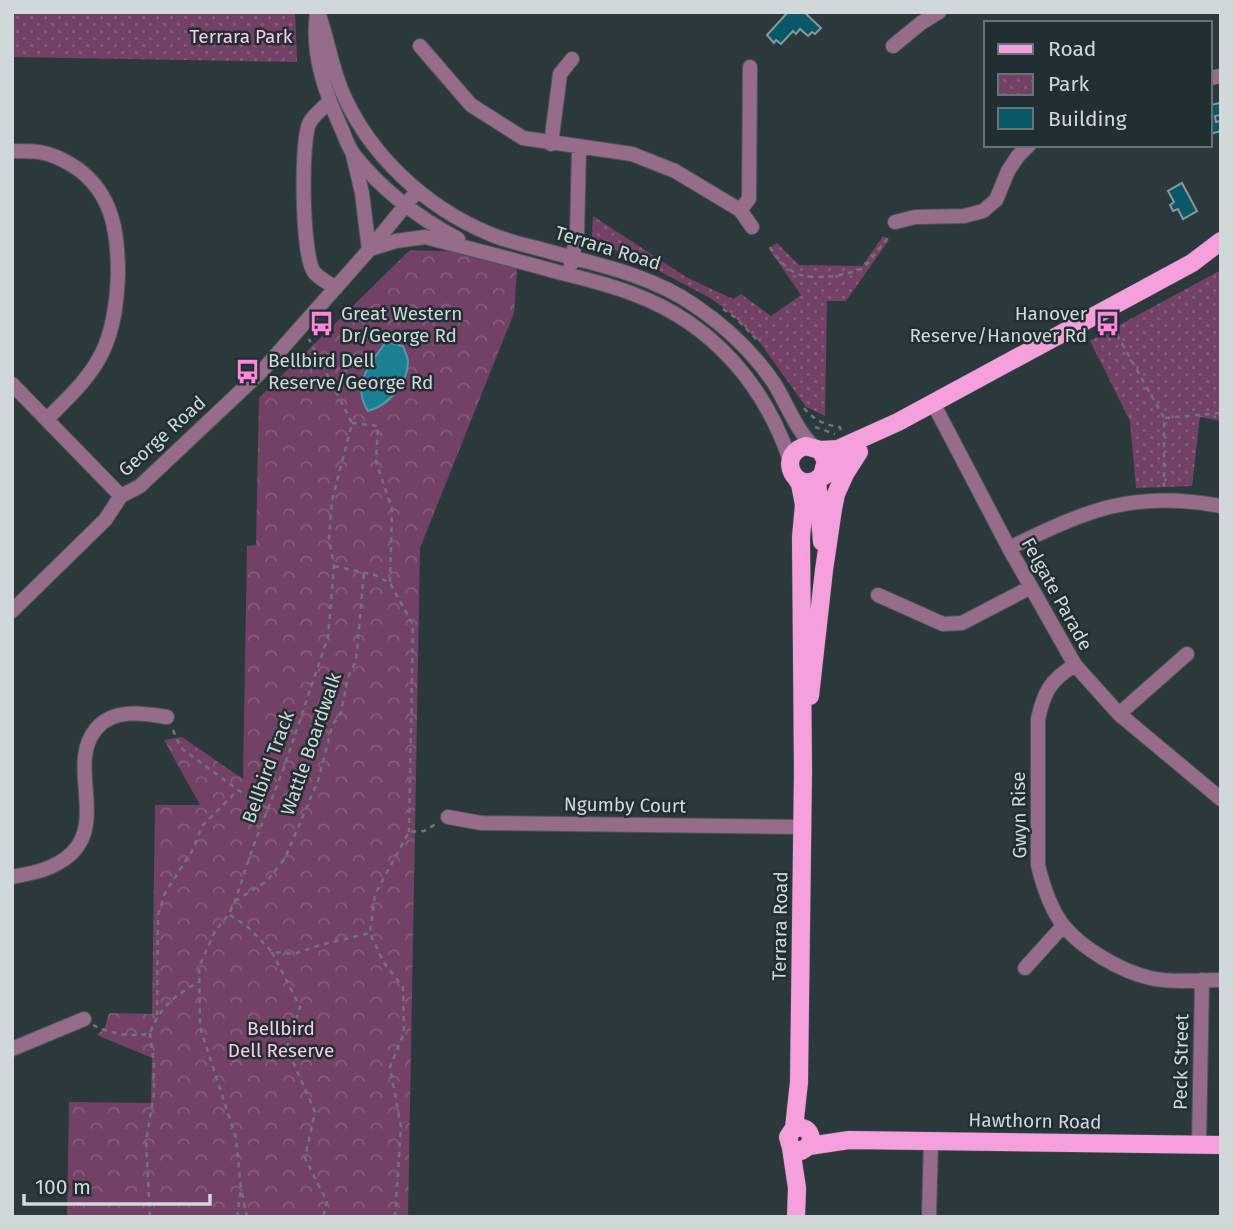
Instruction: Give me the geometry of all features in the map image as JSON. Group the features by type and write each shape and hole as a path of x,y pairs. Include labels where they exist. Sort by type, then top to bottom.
{"main road":[{"path":"1192,263 1221,241"},
{"path":"898,422 820,477 807,482 793,469 796,450 802,447 838,449 898,422 1192,263 1221,250"},
{"path":"816,448 826,461 820,477"},
{"name":"Terrara Road","path":"803,771 824,570 836,494 859,452"},
{"name":"Terrara Road","path":"793,469 800,484 804,505 801,537 803,771 799,1082 803,1139 796,1217"},
{"name":"Terrara Road","path":"820,477 824,570"},
{"name":"Hawthorn Road","path":"803,1139 1221,1145"}],"street":[{"name":"Terrara Road","path":"318,12 316,47 329,102 353,154 405,206 435,227 478,250"},
{"name":"Terrara Road","path":"318,12 342,91 387,161 417,191 465,223 492,235 649,281 683,298 713,318 745,347 773,383 804,438 816,448"},
{"path":"893,46 939,12"},
{"path":"420,46 471,105 523,138 579,148 599,147 632,154 675,171 740,210 752,227"},
{"path":"551,144 560,74 572,59"},
{"path":"740,210 748,198 750,67"},
{"path":"329,102 310,122 305,141 306,252 313,272 336,288"},
{"path":"895,222 915,217 964,216 983,211 996,200 1009,171 1027,147"},
{"path":"567,274 574,258 579,148"},
{"path":"12,151 40,152 60,158 91,180 111,211 118,247 117,298 103,351 86,379 48,418"},
{"path":"353,154 362,193 369,250"},
{"path":"405,206 417,191"},
{"name":"George Road","path":"12,611 105,520 121,496 140,486 262,371 405,206"},
{"name":"Terrara Road","path":"369,250 396,241 425,237 613,287 661,305 720,345 736,362 759,394 783,440 793,469"},
{"path":"12,384 121,496"},
{"name":"Felgate Parade","path":"933,403 1074,665 1119,714 1221,799"},
{"path":"1009,548 1080,515 1119,504 1178,501 1221,506"},
{"path":"878,595 943,624 962,623 1031,587"},
{"path":"1119,714 1187,654"},
{"name":"Gwyn Rise","path":"1074,665 1050,684 1038,719 1038,865 1043,887 1063,926 1099,955 1133,973 1153,979 1221,980"},
{"path":"12,877 45,870 74,851 86,820 85,753 88,738 100,723 119,715 146,713 167,717"},
{"name":"Ngumby Court","path":"448,817 481,823 802,827"},
{"path":"1026,968 1063,926"},
{"name":"Peck Street","path":"1199,1144 1202,980"},
{"path":"12,1049 84,1019"},
{"path":"929,1217 931,1140"}],"path":[{"path":"770,247 781,261 796,273 810,276 845,274 864,268 891,233 895,222"},
{"path":"302,326 352,423 378,426 376,461 392,509 390,583 413,625 409,832 375,894 370,933 384,963 403,987 404,1033 390,1067 401,1127 395,1217"},
{"path":"1112,326 1164,418 1164,486"},
{"path":"1164,418 1221,413"},
{"name":"Bellbird Track","path":"237,1217 241,1188 236,1138 200,1027 199,967 215,931 236,901 284,770 328,637 334,566 329,538 332,501 352,423"},
{"path":"334,566 375,575 390,583"},
{"name":"Wattle Boardwalk","path":"236,901 267,881 285,858 318,780 332,726 341,712 348,677 356,661 364,572"},
{"path":"167,717 181,748 238,790 268,808"},
{"path":"150,1217 146,1141 154,1094 155,1064 150,1033 157,1015 158,915 165,893 192,851 202,826 238,790"},
{"path":"409,832 424,831 448,817"},
{"path":"229,914 248,927 272,952 300,1007 287,1048 315,1112 305,1158 327,1202 323,1217"},
{"path":"272,952 294,954 370,933"},
{"path":"157,1015 173,998 198,982"},
{"path":"84,1019 105,1032 139,1036 150,1033"},
{"path":"241,1188 247,1217"}],"green space":[{"name":"Terrara Park","path":"12,12 295,12 297,62 12,57"},
{"path":"593,216 686,277 733,299 741,294 771,316 801,295 769,249 777,243 799,265 862,266 883,236 889,240 846,301 827,301 825,416 806,407 761,344 712,299 635,258 595,242 592,236"},
{"name":"Bellbird Dell Reserve","path":"410,250 465,252 517,269 514,313 420,548 408,1217 67,1217 69,1102 151,1103 152,1058 97,1035 105,1027 109,1013 152,1014 155,805 200,805 164,740 182,737 243,779 247,546 256,545 259,398"},
{"path":"1221,270 1221,421 1200,417 1192,486 1136,488 1130,421 1090,341"}],"water":[{"path":"386,342 403,346 408,360 405,378 396,393 383,404 368,411 361,392 362,384 369,367"}],"building":[{"path":"788,12 804,12 821,28 808,36 800,29 796,34 793,31 781,44 776,40 774,43 767,35"},
{"path":"1220,103 1221,115 1215,116 1216,122 1221,121 1221,131 1212,133 1212,105"},
{"path":"1182,183 1197,211 1183,219 1178,209 1173,211 1170,205 1174,202 1168,191"}],"place":[{"name":"Great Western Dr/George Rd","path":"321,324"},
{"name":"Hanover Reserve/Hanover Rd","path":"1107,324"},
{"name":"Bellbird Dell Reserve/George Rd","path":"248,371"}]}
